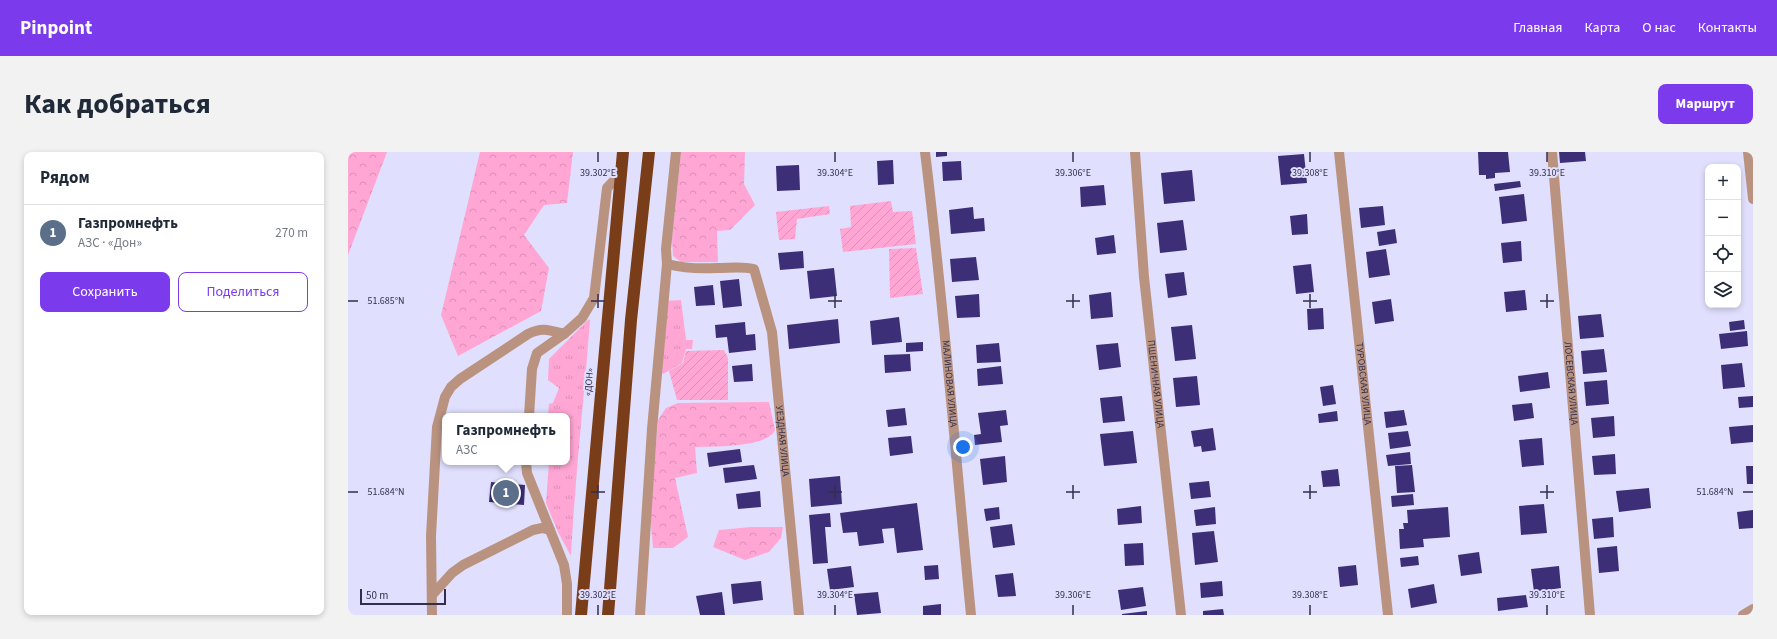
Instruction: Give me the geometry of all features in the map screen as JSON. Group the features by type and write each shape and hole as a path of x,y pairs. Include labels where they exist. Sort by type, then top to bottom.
{"highway":[{"name":"«ДОН»","path":"581,615 623,152"},
{"path":"608,615 631,320 649,152"}],"street":[{"path":"640,615 652,429 667,264 666,249 676,152"},
{"name":"МАЛИНОВАЯ УЛИЦА","path":"925,152 943,317 971,615"},
{"name":"ПШЕНИЧНАЯ УЛИЦА","path":"1135,152 1144,277 1181,615"},
{"name":"ТУРОВСКАЯ УЛИЦА","path":"1339,152 1388,615"},
{"name":"ЛОСЕВСКАЯ УЛИЦА","path":"1552,152 1590,615"},
{"path":"1748,152 1753,199"},
{"path":"529,413 532,369 537,353 564,334 582,318 594,298 607,188 621,173"},
{"name":"УЕЗДНАЯ УЛИЦА","path":"667,264 681,267 715,268 743,266 754,269 772,332 799,615"},
{"path":"432,615 433,594 431,536 437,427 445,397 451,387 460,379 528,334 544,329 564,334"},
{"path":"526,465 527,473 564,565 567,584 567,615"},
{"path":"433,594 452,573 463,565 532,530 550,530"},
{"path":"1743,615 1753,609"}],"green space":[{"path":"348,152 387,152 348,255"},
{"path":"480,152 573,152 567,203 544,205 524,235 549,268 541,311 458,356 441,315"},
{"path":"681,152 745,152 744,184 755,205 730,230 717,231 718,262 681,262 673,256 672,239"},
{"path":"891,201 893,212 912,211 916,244 843,252 840,229 851,227 850,206"},
{"path":"829,206 830,214 797,219 795,239 779,240 776,212"},
{"path":"916,248 923,294 890,298 889,249"},
{"path":"681,300 686,340 693,340 692,349 686,349 682,363 663,374 659,367 664,301"},
{"path":"589,319 571,556 558,532 546,503 549,465 570,465 570,413 548,413 549,404 553,403 559,388 548,380 549,359"},
{"path":"724,350 728,358 728,400 677,400 669,371 683,363 686,351"},
{"path":"769,402 775,430 770,436 762,440 739,445 695,447 697,473 675,478 688,537 673,548 653,548 650,515 658,420 666,408 678,403"},
{"path":"751,527 783,527 781,538 769,552 745,560 713,547 719,530"}],"building":[{"path":"936,152 947,152 947,156 936,157"},
{"path":"1478,152 1508,152 1510,172 1495,173 1495,178 1486,179 1486,175 1479,175"},
{"path":"1559,152 1585,152 1586,161 1560,163"},
{"path":"1304,154 1307,183 1281,185 1278,156"},
{"path":"893,160 894,184 878,185 877,161"},
{"path":"961,161 962,180 943,181 942,162"},
{"path":"799,165 800,190 777,191 776,166"},
{"path":"1192,170 1195,201 1164,204 1161,173"},
{"path":"1520,181 1521,187 1495,191 1494,184"},
{"path":"1104,185 1106,205 1081,207 1080,187"},
{"path":"1524,194 1527,221 1502,224 1499,197"},
{"path":"1383,206 1385,225 1361,228 1359,208"},
{"path":"973,207 974,219 984,218 985,231 951,234 949,210"},
{"path":"1307,214 1308,234 1292,235 1290,216"},
{"path":"1183,220 1187,250 1160,253 1157,223"},
{"path":"1395,229 1397,243 1379,246 1377,232"},
{"path":"1114,235 1116,253 1097,255 1095,238"},
{"path":"1521,241 1522,261 1503,263 1501,243"},
{"path":"1386,249 1390,275 1369,278 1366,252"},
{"path":"803,251 804,268 780,270 778,253"},
{"path":"976,257 979,280 952,282 950,259"},
{"path":"1311,264 1314,292 1296,294 1293,266"},
{"path":"834,268 837,296 810,299 807,271"},
{"path":"1184,272 1187,295 1168,298 1165,274"},
{"path":"739,279 742,306 723,308 720,281"},
{"path":"713,285 715,305 696,306 694,287"},
{"path":"1525,290 1527,310 1506,312 1504,292"},
{"path":"1111,292 1113,317 1091,319 1089,295"},
{"path":"979,294 980,317 957,318 955,296"},
{"path":"1391,299 1394,321 1375,324 1372,302"},
{"path":"1323,308 1324,329 1308,330 1307,309"},
{"path":"1601,314 1604,337 1580,339 1578,316"},
{"path":"899,317 902,342 872,345 870,321"},
{"path":"838,319 840,343 789,349 787,325"},
{"path":"1744,320 1745,329 1730,331 1729,322"},
{"path":"745,322 746,335 755,334 756,350 729,353 727,337 716,338 715,325"},
{"path":"1192,325 1196,359 1175,361 1171,327"},
{"path":"1747,331 1748,346 1721,349 1719,334"},
{"path":"923,342 923,351 906,352 906,343"},
{"path":"999,343 1001,362 977,363 976,345"},
{"path":"1118,343 1121,367 1099,370 1096,345"},
{"path":"1604,349 1607,372 1583,374 1581,351"},
{"path":"910,354 911,371 885,373 884,355"},
{"path":"1742,363 1745,387 1723,389 1721,365"},
{"path":"752,364 753,381 734,382 732,366"},
{"path":"1001,366 1003,384 978,386 977,369"},
{"path":"1548,372 1550,388 1520,392 1518,376"},
{"path":"1197,376 1200,405 1176,407 1173,378"},
{"path":"1607,380 1609,404 1586,406 1584,382"},
{"path":"1333,385 1336,404 1323,406 1320,387"},
{"path":"1122,396 1125,421 1103,423 1100,398"},
{"path":"1753,396 1753,407 1739,408 1738,397"},
{"path":"1532,403 1534,418 1514,421 1512,405"},
{"path":"905,408 907,425 888,427 886,410"},
{"path":"1006,410 1008,425 1000,426 1002,442 975,445 974,435 981,434 978,413"},
{"path":"1404,410 1407,425 1386,428 1384,412"},
{"path":"1337,411 1338,421 1319,423 1318,414"},
{"path":"1614,416 1615,436 1593,438 1591,418"},
{"path":"1753,425 1753,442 1731,444 1729,427"},
{"path":"1213,428 1216,450 1202,452 1201,446 1194,447 1191,431"},
{"path":"1133,431 1137,463 1104,466 1100,434"},
{"path":"1408,431 1411,446 1390,449 1388,433"},
{"path":"911,436 913,453 890,456 888,438"},
{"path":"1542,438 1544,465 1522,467 1519,440"},
{"path":"740,449 742,462 709,467 707,453"},
{"path":"1410,452 1411,464 1388,466 1386,455"},
{"path":"1615,454 1616,474 1594,475 1592,456"},
{"path":"1005,456 1007,482 983,485 980,459"},
{"path":"754,465 757,479 725,483 723,468"},
{"path":"1412,465 1415,492 1397,493 1395,466"},
{"path":"1746,466 1753,466 1753,484 1747,484"},
{"path":"1338,469 1340,486 1323,487 1321,471"},
{"path":"840,476 842,504 811,507 809,479"},
{"path":"1209,481 1211,497 1191,499 1189,483"},
{"path":"491,482 525,485 524,505 489,502"},
{"path":"1649,488 1651,508 1619,512 1616,491"},
{"path":"760,491 761,507 738,509 736,494"},
{"path":"1413,494 1414,505 1392,507 1391,496"},
{"path":"917,503 923,550 897,553 894,528 882,529 884,543 859,546 857,532 843,533 840,513"},
{"path":"1544,504 1547,533 1521,535 1519,506"},
{"path":"1141,506 1142,523 1118,525 1117,509"},
{"path":"999,507 1000,519 986,521 984,509"},
{"path":"1215,507 1216,524 1196,526 1194,510"},
{"path":"1448,507 1450,537 1423,539 1424,547 1400,549 1399,529 1404,529 1403,523 1408,523 1407,510"},
{"path":"1753,510 1753,528 1739,529 1737,512"},
{"path":"830,513 831,527 825,527 828,563 813,564 809,515"},
{"path":"1613,517 1614,537 1594,539 1592,519"},
{"path":"1012,524 1015,545 993,548 990,527"},
{"path":"1214,531 1218,562 1195,565 1192,533"},
{"path":"1143,543 1144,565 1125,566 1124,544"},
{"path":"1617,546 1619,571 1599,573 1597,548"},
{"path":"1479,552 1482,573 1461,576 1458,555"},
{"path":"1418,556 1419,565 1401,567 1400,558"},
{"path":"938,565 939,579 925,580 924,566"},
{"path":"1356,565 1358,585 1340,587 1338,567"},
{"path":"851,566 854,587 830,590 827,569"},
{"path":"1559,566 1561,588 1534,592 1531,569"},
{"path":"1013,573 1016,596 998,597 995,575"},
{"path":"761,581 763,600 733,604 731,584"},
{"path":"1222,581 1223,596 1201,598 1200,583"},
{"path":"1434,584 1437,603 1411,608 1408,589"},
{"path":"1143,587 1146,606 1121,610 1118,590"},
{"path":"722,592 725,615 700,615 696,596"},
{"path":"878,592 881,613 857,615 854,594"},
{"path":"1526,595 1528,607 1498,611 1497,598"},
{"path":"941,604 941,615 923,615 923,606"},
{"path":"1223,609 1224,615 1203,615 1203,611"},
{"path":"1147,611 1147,615 1122,615 1122,614"}],"place":[{"name":"Газпромнефть","path":"506,493"}]}
